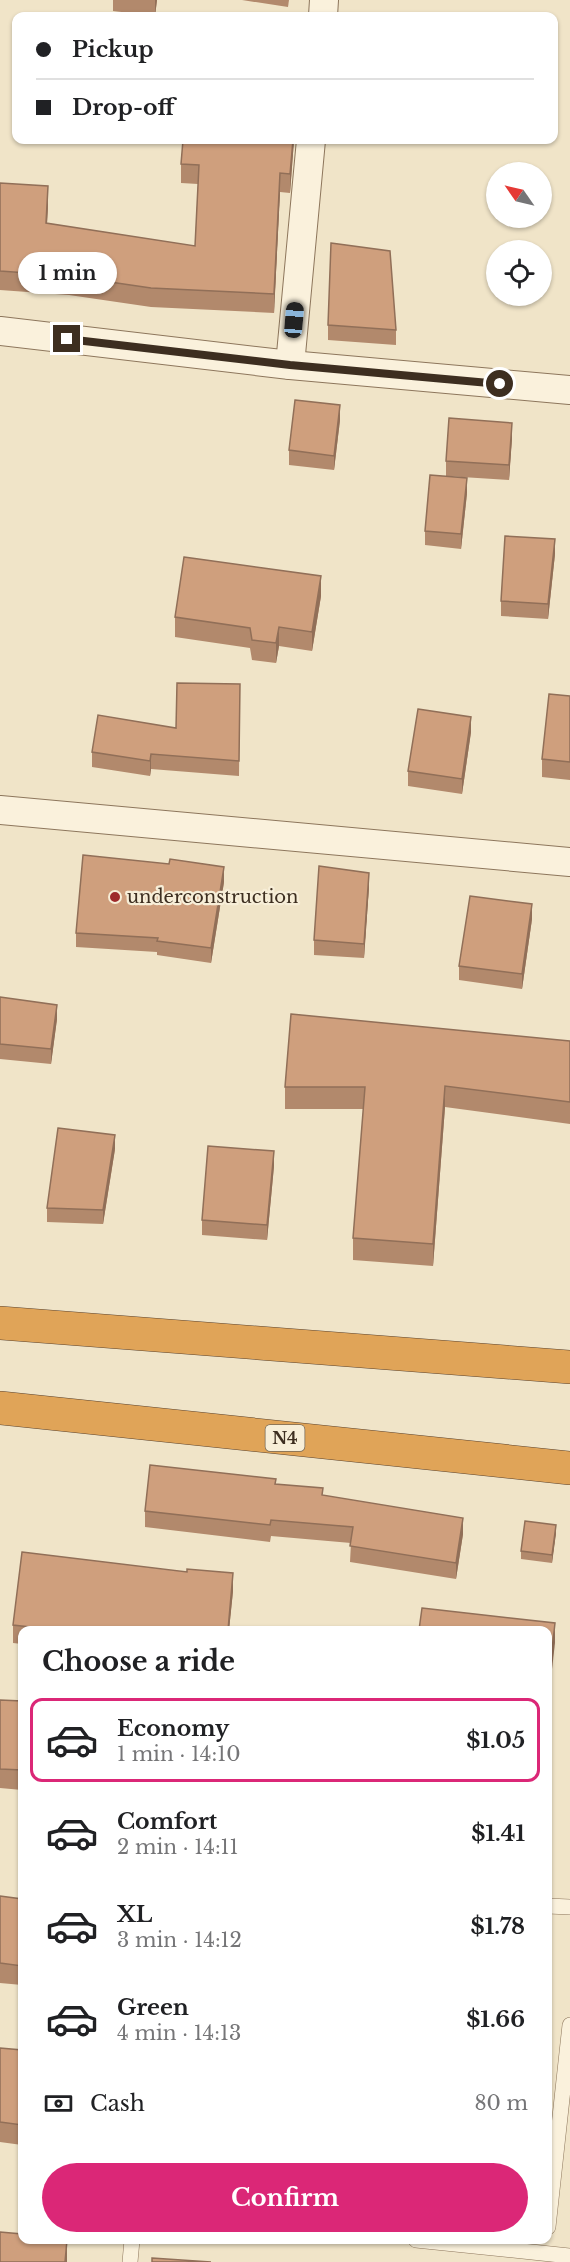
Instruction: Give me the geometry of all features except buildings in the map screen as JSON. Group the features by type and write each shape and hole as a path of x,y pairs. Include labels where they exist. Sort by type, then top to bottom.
{"highway":[{"path":"0,1323 570,1367"},
{"name":"N4","path":"0,1408 570,1468"}],"street":[{"path":"290,365 311,144"},
{"path":"0,331 290,365 570,390"},
{"path":"0,810 570,862"}],"lane":[{"path":"552,1906 570,1907"},
{"path":"552,2191 570,2025"},
{"path":"130,2262 132,2244"},
{"path":"459,2244 570,2256"}],"place":[{"name":"underconstruction","path":"115,897"}],"route":[{"path":"67,339 290,365 500,384"}]}
